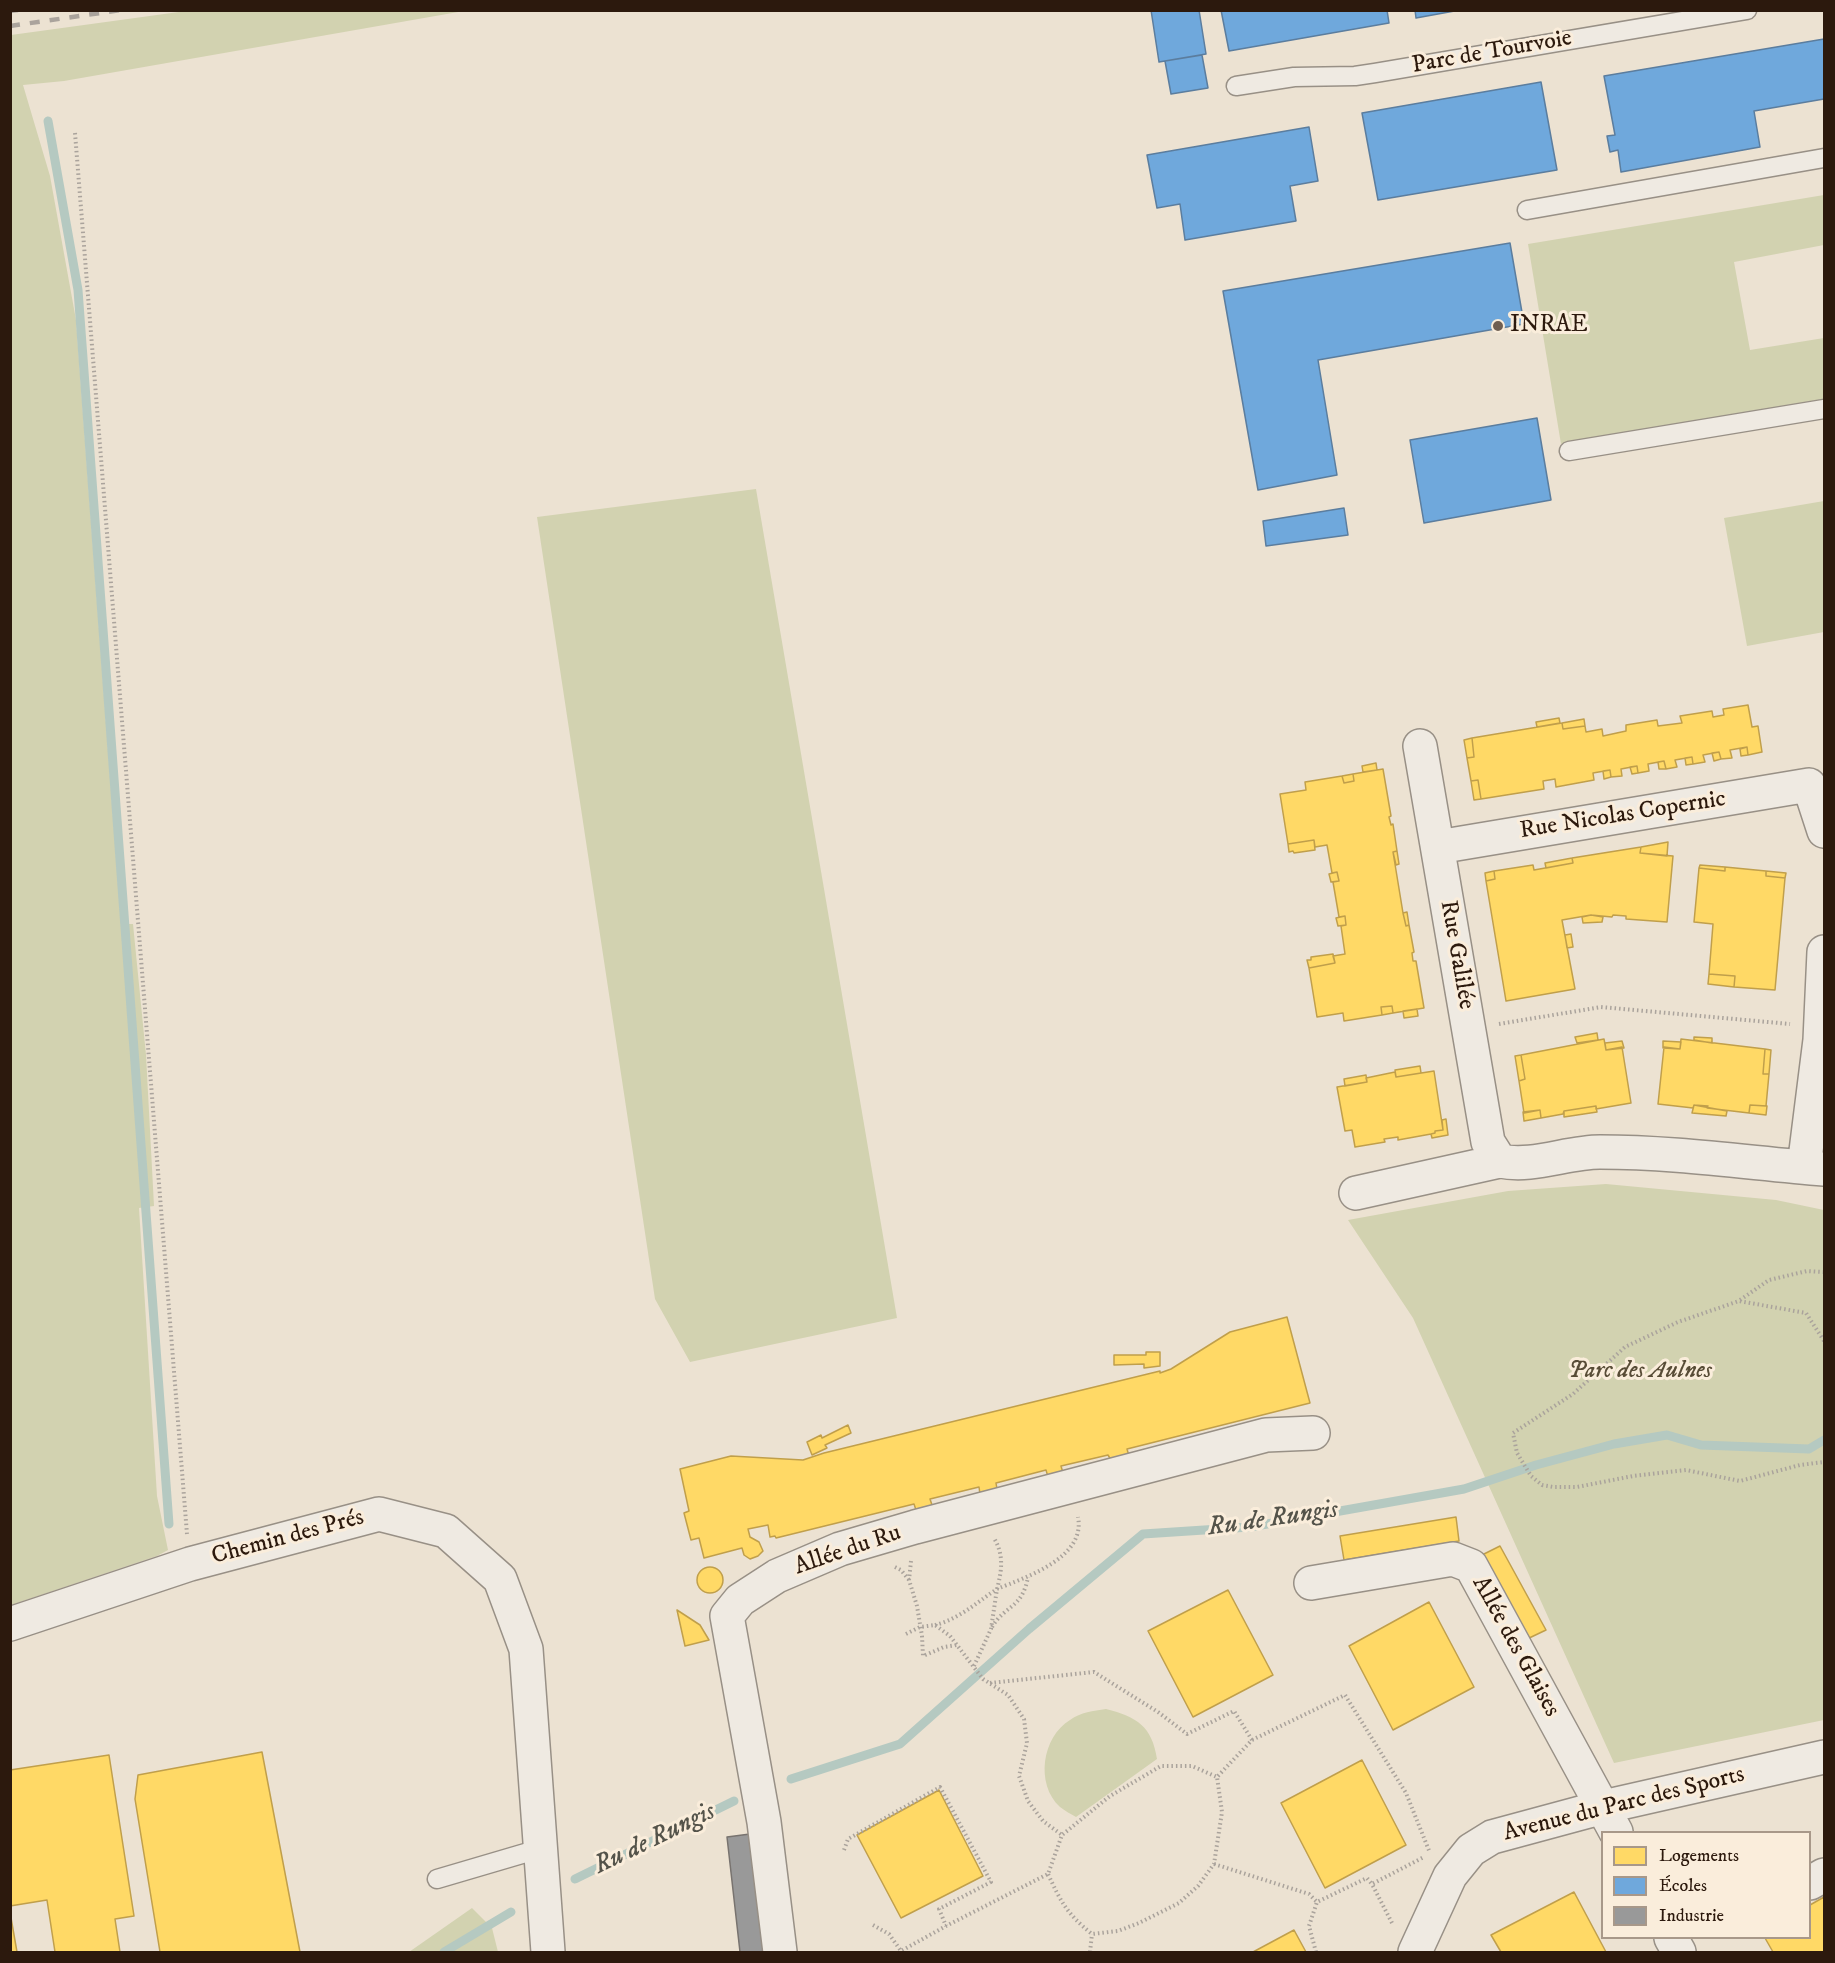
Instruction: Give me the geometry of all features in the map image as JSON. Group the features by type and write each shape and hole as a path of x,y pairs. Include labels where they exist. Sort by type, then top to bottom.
{"street":[{"name":"Rue Galilée","path":"1420,746 1488,1142 1500,1161"},
{"name":"Rue Nicolas Copernic","path":"1437,847 1809,785 1824,831"},
{"path":"1356,1193 1500,1161 1515,1164 1588,1152 1645,1152 1814,1168 1824,952"},
{"name":"Allée du Ru","path":"780,1953 764,1822 727,1616 740,1600 777,1576 840,1549 915,1527 1266,1435 1313,1433"},
{"name":"Chemin des Prés","path":"10,1624 190,1564 379,1514 446,1531 500,1579 525,1649 548,1953"},
{"name":"Allée des Glaises","path":"1311,1583 1453,1559 1471,1566 1610,1820"},
{"name":"Avenue du Parc des Sports","path":"1414,1945 1442,1863 1471,1850 1492,1837 1610,1820 1824,1757"},
{"path":"1672,1939 1679,1953"}],"lane":[{"name":"Parc de Tourvoie","path":"1236,86 1294,77 1375,73 1747,10"},
{"path":"1527,210 1824,158"},
{"path":"1569,451 1824,409"},
{"path":"437,1879 539,1849"}],"path":[{"path":"75,133 190,1564"},
{"path":"1469,1030 1601,1007 1820,1026"},
{"path":"1824,1272 1808,1271 1769,1280 1739,1301 1678,1322 1624,1347 1573,1394 1513,1433 1517,1453 1531,1476 1542,1485 1553,1487 1577,1487 1633,1476 1686,1470 1740,1481 1800,1465 1824,1462"},
{"path":"1739,1301 1806,1313 1824,1341"},
{"path":"906,1634 920,1627 950,1622 997,1589 1048,1567 1065,1553 1076,1539 1080,1526 1072,1486"},
{"path":"984,1509 985,1519 1002,1557 991,1629"},
{"path":"915,1527 909,1580 917,1606 923,1656 944,1647 958,1645"},
{"path":"973,1667 998,1617 1011,1609 1022,1596 1029,1576"},
{"path":"935,1625 950,1636 983,1679 1008,1695 1024,1719 1027,1743 1019,1776 1028,1801 1043,1821 1062,1835"},
{"path":"990,1683 1094,1672 1158,1712 1187,1734 1234,1711 1252,1740"},
{"path":"1217,1777 1252,1740 1345,1695 1406,1793 1442,1863 1372,1884"},
{"path":"873,1925 889,1934 901,1952 946,1926 1048,1874 1062,1835 1110,1796 1161,1766 1192,1766 1217,1777"},
{"path":"1048,1874 1063,1906 1074,1920 1092,1934 1118,1931 1179,1903 1198,1886 1214,1864 1222,1812 1217,1777"},
{"path":"844,1850 848,1839 940,1787 992,1882 939,1909 946,1926"},
{"path":"1214,1864 1309,1894 1317,1902"},
{"path":"1316,1953 1309,1926 1317,1902 1367,1878 1414,1945"},
{"path":"1090,1953 1092,1934"}],"green space":[{"path":"186,11 464,11 64,81 23,85 50,176 76,320 121,924 133,924 146,1055 154,1206 139,1208 157,1496 168,1550 157,1556 11,1605 11,35"},
{"path":"1824,195 1824,245 1734,262 1750,350 1824,338 1824,399 1561,444 1528,244"},
{"path":"756,489 897,1318 690,1362 655,1299 537,517"},
{"path":"1824,501 1824,632 1747,646 1724,518"},
{"name":"Parc des Aulnes","path":"1606,1184 1776,1200 1824,1210 1824,1720 1614,1763 1413,1318 1348,1220 1508,1191"},
{"path":"1106,1709 1126,1716 1141,1725 1151,1738 1157,1759 1076,1817 1060,1807 1047,1786 1045,1761 1048,1749 1061,1728 1074,1717"},
{"path":"472,1908 492,1928 498,1952 409,1952"}],"building: Logements":[{"path":"1748,705 1752,727 1758,726 1762,752 1748,755 1747,747 1730,750 1732,758 1721,759 1719,752 1703,755 1705,762 1693,764 1692,757 1675,760 1677,767 1666,769 1664,761 1648,764 1649,771 1638,773 1637,766 1621,769 1622,776 1611,777 1610,770 1593,773 1594,780 1556,787 1555,779 1543,781 1544,789 1481,799 1478,780 1471,781 1467,758 1474,757 1472,738 1562,723 1563,729 1585,726 1586,732 1602,729 1603,736 1626,731 1626,725 1657,720 1658,726 1682,723 1680,716 1712,711 1713,717 1724,715 1723,709"},
{"path":"1559,718 1560,723 1537,727 1536,722"},
{"path":"1584,719 1585,726 1563,729 1562,723"},
{"path":"1472,738 1474,757 1467,758 1464,740"},
{"path":"1747,747 1748,755 1741,756 1740,749"},
{"path":"1719,752 1721,759 1714,761 1712,753"},
{"path":"1692,757 1693,764 1686,765 1685,758"},
{"path":"1664,761 1666,769 1659,769 1658,762"},
{"path":"1376,763 1377,770 1363,772 1362,766"},
{"path":"1637,766 1638,773 1632,774 1630,767"},
{"path":"1383,769 1391,816 1389,817 1391,825 1393,824 1397,851 1393,852 1403,913 1406,926 1409,925 1414,952 1412,953 1413,961 1416,961 1424,1008 1393,1013 1392,1006 1381,1007 1382,1015 1344,1021 1343,1013 1317,1017 1309,968 1335,963 1333,956 1345,954 1341,926 1346,925 1345,916 1339,917 1333,882 1339,881 1337,872 1332,873 1327,845 1315,847 1314,840 1288,844 1280,794 1306,790 1305,782 1342,776 1344,783 1354,781 1353,774"},
{"path":"1610,770 1611,777 1604,779 1603,771"},
{"path":"1353,774 1354,781 1344,783 1342,776"},
{"path":"1478,780 1481,799 1474,800 1471,781"},
{"path":"1314,840 1315,850 1289,852 1288,844"},
{"path":"1668,842 1667,856 1640,853 1641,847"},
{"path":"1641,847 1640,853 1673,856 1667,922 1626,919 1626,916 1613,915 1612,917 1591,915 1562,920 1575,989 1506,1001 1486,881 1495,879 1494,871 1533,865 1534,870 1573,863 1572,858"},
{"path":"1397,851 1399,864 1396,865 1393,852"},
{"path":"1572,858 1573,863 1546,868 1545,863"},
{"path":"1700,865 1725,867 1725,871 1699,868"},
{"path":"1725,867 1766,871 1766,876 1785,878 1775,990 1734,987 1735,976 1709,974 1713,924 1694,922 1699,868 1725,871"},
{"path":"1494,871 1495,879 1486,881 1485,873"},
{"path":"1766,871 1786,873 1785,878 1766,876"},
{"path":"1337,872 1339,881 1331,882 1329,874"},
{"path":"1407,912 1409,925 1406,926 1403,913"},
{"path":"1591,915 1603,917 1602,922 1583,923 1582,917"},
{"path":"1345,916 1346,925 1338,926 1336,918"},
{"path":"1571,934 1573,947 1567,948 1565,935"},
{"path":"1333,954 1335,963 1309,968 1307,960 1311,960 1311,957"},
{"path":"1709,974 1735,976 1734,987 1708,984"},
{"path":"1392,1006 1393,1013 1382,1015 1381,1007"},
{"path":"1417,1009 1418,1016 1404,1018 1403,1011"},
{"path":"1597,1033 1598,1040 1577,1043 1575,1037"},
{"path":"1694,1037 1712,1038 1712,1043 1694,1040"},
{"path":"1604,1039 1606,1050 1622,1047 1631,1103 1596,1109 1596,1106 1564,1111 1563,1114 1541,1118 1540,1110 1524,1113 1519,1081 1525,1079 1521,1055"},
{"path":"1681,1039 1765,1049 1763,1074 1769,1074 1766,1106 1750,1105 1749,1113 1707,1108 1708,1106 1694,1105 1693,1108 1658,1104 1664,1047 1680,1049"},
{"path":"1622,1041 1624,1048 1606,1050 1605,1043"},
{"path":"1663,1041 1681,1042 1680,1049 1663,1048"},
{"path":"1765,1049 1771,1050 1769,1074 1763,1074"},
{"path":"1521,1055 1525,1079 1519,1081 1515,1056"},
{"path":"1420,1066 1421,1073 1396,1077 1395,1070"},
{"path":"1434,1071 1443,1130 1398,1140 1398,1137 1384,1139 1385,1142 1355,1147 1352,1130 1345,1131 1337,1087 1367,1082 1366,1078 1395,1072 1396,1077"},
{"path":"1366,1075 1367,1082 1345,1086 1344,1079"},
{"path":"1694,1105 1727,1111 1726,1116 1692,1113"},
{"path":"1750,1105 1767,1106 1766,1115 1749,1113"},
{"path":"1596,1106 1597,1112 1564,1117 1564,1111"},
{"path":"1540,1110 1541,1118 1524,1121 1523,1112"},
{"path":"1446,1119 1448,1135 1432,1138 1431,1134 1435,1131 1443,1130 1442,1120"},
{"path":"1287,1317 1310,1403 1127,1449 1129,1456 1111,1460 1108,1455 1061,1466 1063,1473 1048,1477 1046,1470 996,1483 997,1489 980,1494 979,1487 930,1499 933,1508 916,1510 914,1504 776,1538 775,1536 770,1537 768,1525 748,1529 750,1537 759,1542 763,1551 750,1559 744,1555 742,1548 704,1558 699,1538 691,1540 684,1513 689,1511 680,1469 731,1456 803,1460 1160,1371 1160,1373 1171,1369 1230,1332"},
{"path":"1146,1352 1160,1352 1160,1366 1144,1368 1144,1364 1114,1365 1114,1355 1146,1355"},
{"path":"848,1425 851,1433 825,1445 827,1448 812,1455 807,1442 821,1435 822,1438"},
{"path":"1456,1517 1459,1541 1344,1560 1340,1536"},
{"path":"1500,1546 1546,1630 1525,1640 1480,1556"},
{"path":"710,1567 719,1571 723,1580 719,1589 710,1593 701,1589 697,1580 701,1571"},
{"path":"1228,1590 1273,1675 1193,1717 1148,1631"},
{"path":"1429,1602 1474,1687 1393,1730 1349,1646"},
{"path":"677,1610 700,1625 709,1640 685,1646"},
{"path":"262,1752 300,1952 160,1952 135,1799 138,1775"},
{"path":"109,1755 134,1916 115,1919 120,1952 55,1952 47,1900 10,1906 10,1770"},
{"path":"1362,1760 1406,1845 1325,1888 1281,1803"},
{"path":"939,1790 983,1876 901,1918 857,1835"},
{"path":"1574,1892 1606,1952 1501,1952 1491,1935"},
{"path":"1824,1897 1824,1952 1773,1952 1766,1939 1811,1939 1811,1904"},
{"path":"10,1912 17,1952 10,1952"},
{"path":"1294,1930 1306,1952 1253,1952"}],"building: Écoles":[{"path":"1151,10 1199,10 1206,54 1159,62"},
{"path":"1221,10 1387,10 1389,23 1229,51"},
{"path":"1415,10 1460,10 1416,18"},
{"path":"1824,39 1824,99 1754,111 1760,147 1621,172 1618,150 1610,152 1607,136 1615,135 1604,76"},
{"path":"1202,55 1208,88 1171,94 1165,61"},
{"path":"1541,82 1557,170 1378,200 1362,113"},
{"path":"1309,127 1318,181 1290,186 1296,221 1185,240 1180,204 1157,208 1147,155"},
{"path":"1510,243 1524,324 1318,360 1337,475 1258,490 1223,291"},
{"path":"1537,418 1551,500 1424,523 1410,440"},
{"path":"1344,508 1348,535 1266,546 1263,521"}],"building: Industrie":[{"path":"750,1834 764,1952 740,1952 727,1837"}],"waterway":[{"path":"48,121 78,290 169,1524"},
{"name":"Ru de Rungis","path":"791,1779 900,1744 1029,1629 1143,1534 1250,1527 1464,1489 1536,1465 1614,1444 1667,1435 1701,1445 1809,1449 1824,1440"},
{"name":"Ru de Rungis","path":"575,1879 734,1801"},
{"name":"Ru de Rungis","path":"444,1952 511,1912"}],"railway":[{"path":"10,11 18,10"},
{"path":"10,26 121,10"}],"place":[{"name":"INRAE","path":"1498,326"}]}
